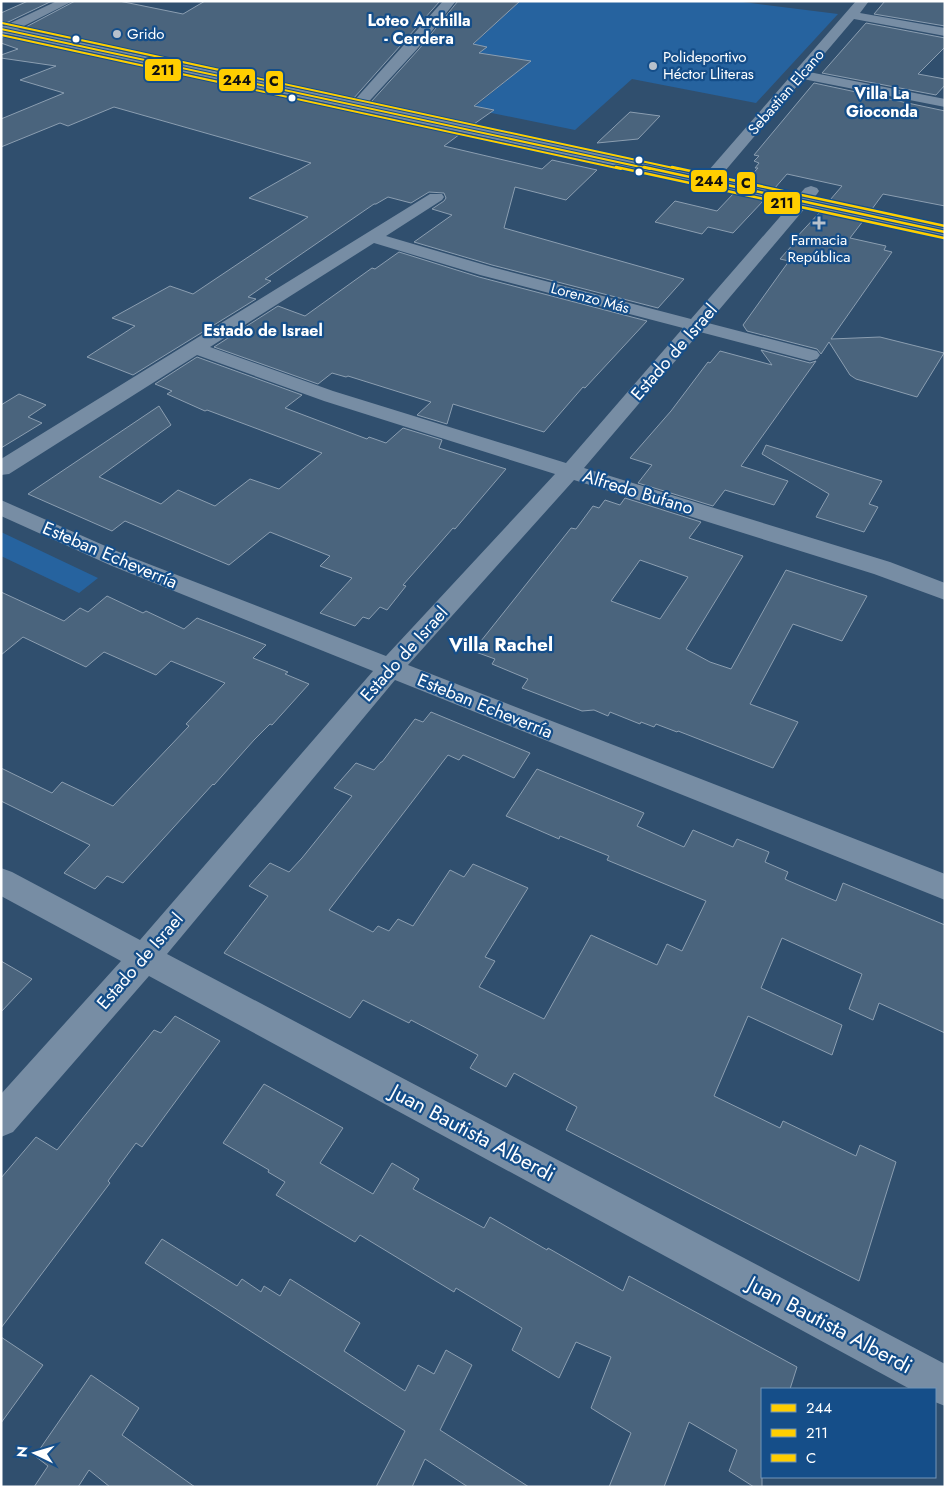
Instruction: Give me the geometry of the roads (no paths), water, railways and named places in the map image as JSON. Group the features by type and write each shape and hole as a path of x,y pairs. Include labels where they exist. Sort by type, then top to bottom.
{"main road":[{"path":"2,28 20,23 67,1"},
{"path":"20,23 361,101"},
{"path":"2,28 361,101 806,196 945,232"},
{"path":"806,196 945,219"}],"street":[{"path":"361,101 413,45 450,1"},
{"name":"Sebastian Elcano","path":"713,176 853,15 863,1"},
{"path":"853,15 945,32"},
{"path":"801,74 945,103"},
{"name":"Estado de Israel","path":"1,1120 145,956 390,668 570,471 697,326 806,196"},
{"path":"1,469 436,198"},
{"name":"Lorenzo Más","path":"373,237 486,271 810,355"},
{"name":"Alfredo Bufano","path":"194,348 328,396 882,568 945,592"},
{"name":"Esteban Echeverría","path":"1,507 120,561 945,888"},
{"name":"Juan Bautista Alberdi","path":"1,881 145,956 945,1386"}],"place":[{"name":"Grido","path":"117,34"},
{"name":"Polideportivo Héctor Lliteras","path":"653,66"},
{"name":"Farmacia República","path":"819,223"}],"district":[{"name":"Loteo Archilla - Cerdera","path":"419,29"},
{"name":"Villa La Gioconda","path":"882,102"},
{"name":"Estado de Israel","path":"263,330"},
{"name":"Villa Rachel","path":"501,644"}]}
